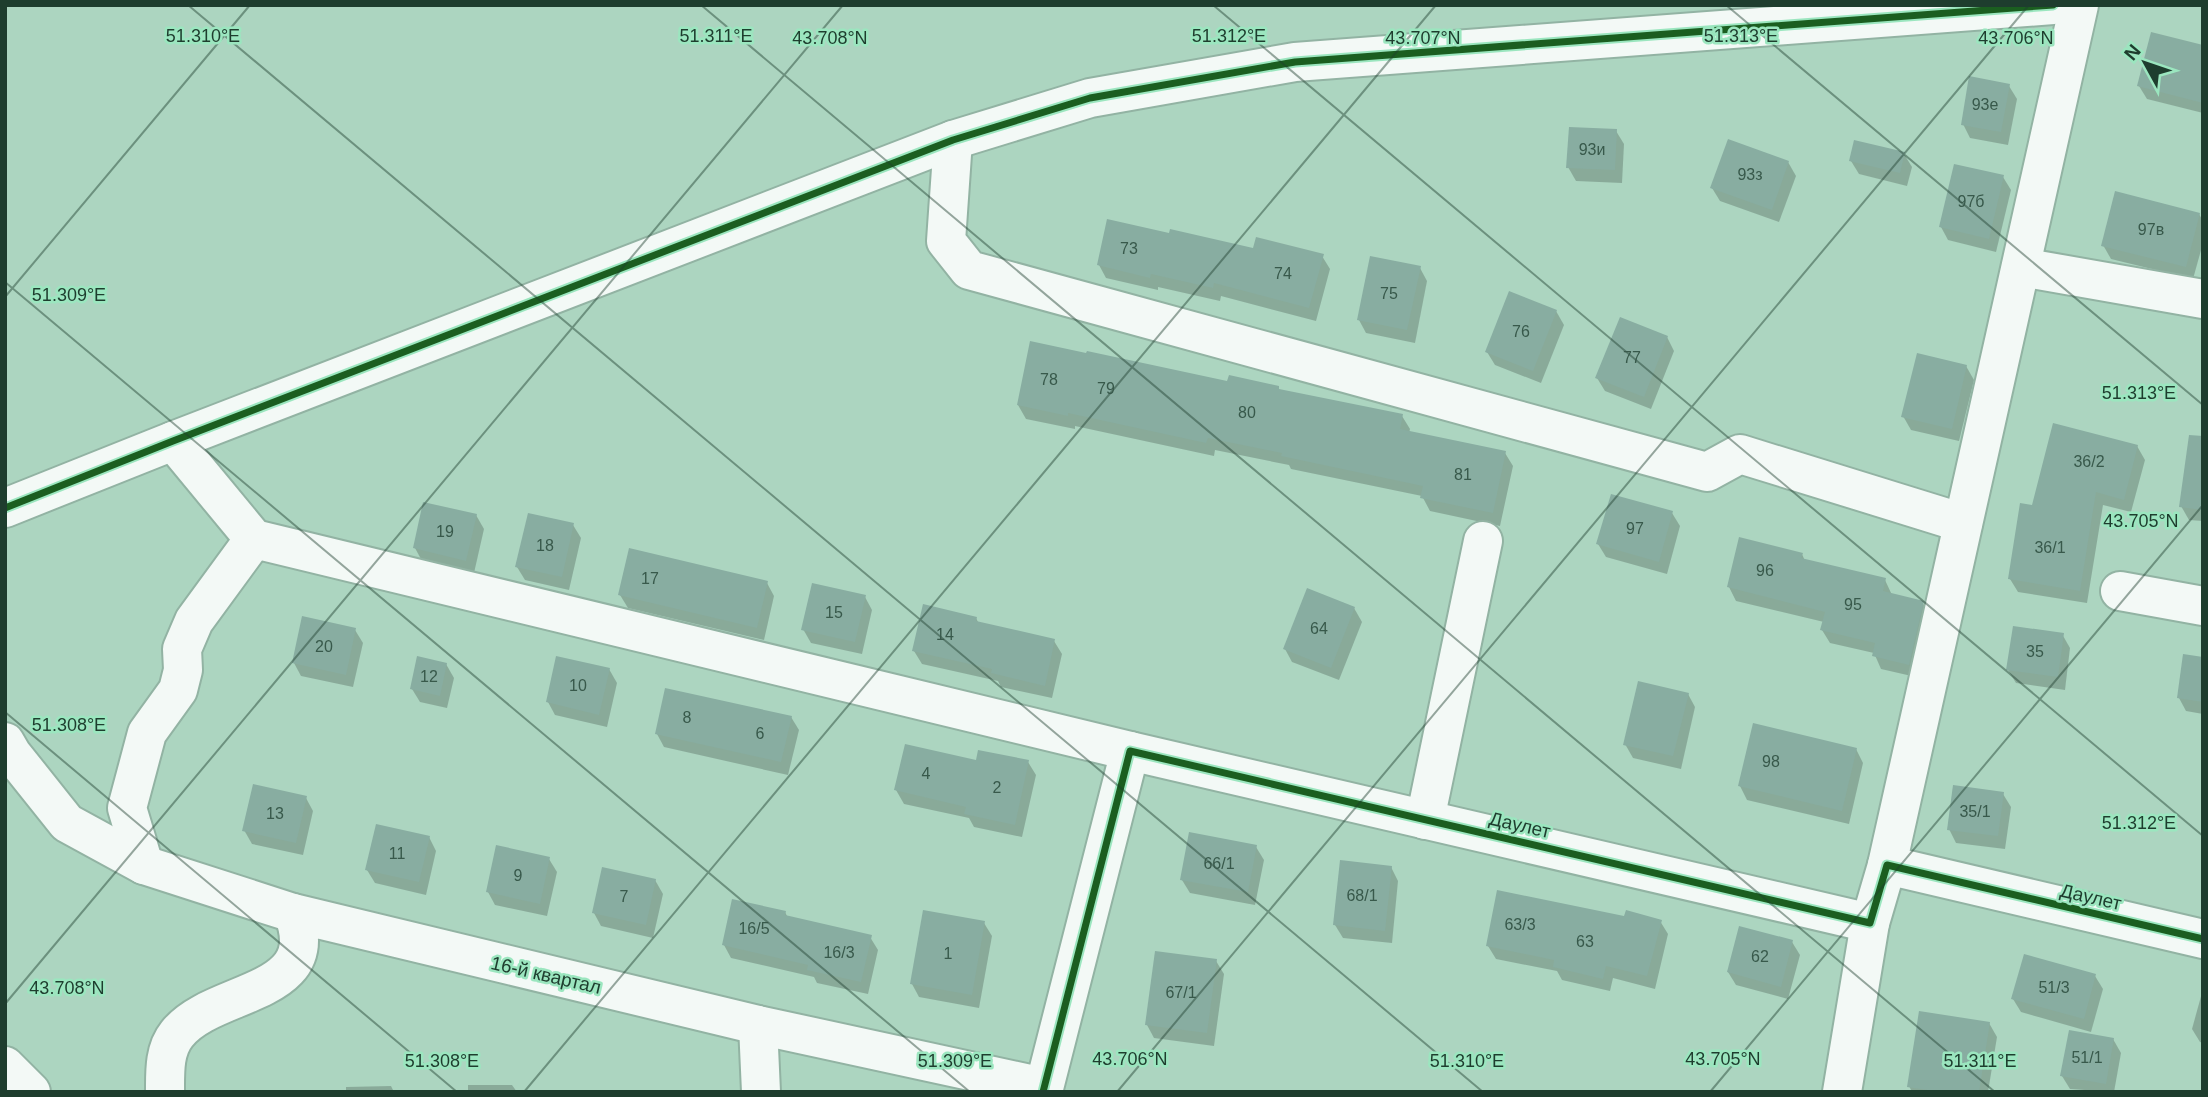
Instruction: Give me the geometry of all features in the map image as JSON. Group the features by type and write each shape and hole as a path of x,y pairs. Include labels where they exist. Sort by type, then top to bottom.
{"street":[{"path":"5,508 953,140 1090,98 1295,62 2053,5"},
{"path":"1842,1092 1870,923 1887,864 2080,5"},
{"path":"953,140 946,241 968,271 1707,472 1740,454 1964,523"},
{"path":"2021,267 2203,299"},
{"path":"144,865 127,808 147,733 177,690 183,670 182,649 194,621 254,539 173,441"},
{"name":"Даулет","path":"254,539 1129,751 1870,923"},
{"path":"1425,820 1483,541"},
{"path":"2120,591 2203,606"},
{"name":"16-й квартал","path":"5,742 67,823 144,865 293,914 758,1025 1044,1089"},
{"path":"1044,1089 1129,751"},
{"name":"Даулет","path":"1887,864 2203,939"},
{"path":"164,1092 166,1056 177,1034 201,1016 288,972 299,950 299,930 293,914"},
{"path":"758,1025 761,1092"},
{"path":"5,1066 31,1092"}],"building":[{"path":"2151,32 2203,45 2203,103 2137,86"},
{"path":"1969,76 2010,84 2001,132 1961,125"},
{"path":"1569,127 1617,129 1615,170 1566,168"},
{"path":"1728,139 1789,161 1772,210 1710,188"},
{"path":"1854,140 1905,152 1900,173 1849,161"},
{"path":"1954,164 2004,175 1989,239 1939,227"},
{"path":"2115,191 2200,213 2186,267 2101,246"},
{"path":"1107,219 1169,233 1170,229 1253,248 1256,237 1324,254 1309,308 1214,283 1213,288 1151,274 1150,278 1097,265"},
{"path":"1370,256 1421,266 1407,330 1357,320"},
{"path":"1509,291 1557,310 1533,371 1485,352"},
{"path":"1620,317 1668,336 1644,397 1595,378"},
{"path":"1030,341 1227,381 1229,375 1279,386 1279,389 1403,414 1400,429 1506,451 1493,513 1420,498 1423,486 1281,456 1282,453 1208,438 1206,443 1068,413 1068,416 1017,405"},
{"path":"1917,353 1967,365 1952,429 1901,417"},
{"path":"2053,423 2138,445 2124,500 2096,492 2080,591 2008,579 2020,503 2032,505"},
{"path":"2189,435 2203,436 2203,510 2179,507"},
{"path":"1611,494 1673,511 1659,562 1596,544"},
{"path":"423,502 477,514 466,561 413,548"},
{"path":"528,513 574,523 562,577 515,567"},
{"path":"1739,537 1803,553 1801,558 1886,578 1883,591 1924,601 1909,665 1872,656 1875,643 1820,630 1825,612 1727,587"},
{"path":"629,548 768,581 757,628 618,595"},
{"path":"812,583 866,595 855,642 801,630"},
{"path":"1307,588 1355,607 1331,668 1283,649"},
{"path":"923,604 977,617 976,621 1055,639 1045,686 991,673 992,669 912,651"},
{"path":"302,616 356,628 346,675 292,663"},
{"path":"2013,626 2064,633 2058,677 2006,670"},
{"path":"2183,654 2203,657 2203,702 2177,698"},
{"path":"417,656 447,663 440,696 410,689"},
{"path":"556,656 610,668 599,715 546,702"},
{"path":"1638,681 1689,693 1673,756 1623,745"},
{"path":"665,688 792,716 781,762 655,734"},
{"path":"1753,723 1857,748 1842,811 1738,786"},
{"path":"905,744 976,760 978,750 1029,760 1015,825 964,814 966,807 894,790"},
{"path":"253,784 307,796 296,843 242,831"},
{"path":"1953,785 2004,792 1998,836 1947,830"},
{"path":"376,824 430,836 419,882 365,870"},
{"path":"1189,832 1257,845 1248,892 1180,880"},
{"path":"496,845 550,857 540,904 486,892"},
{"path":"1340,860 1392,866 1385,931 1333,925"},
{"path":"602,867 656,879 646,925 592,913"},
{"path":"1497,890 1624,916 1626,910 1662,920 1647,976 1606,966 1603,979 1553,967 1554,960 1486,946"},
{"path":"732,899 786,911 785,915 872,935 861,982 807,970 808,965 722,945"},
{"path":"923,910 985,921 972,995 910,984"},
{"path":"1739,926 1793,940 1781,987 1727,972"},
{"path":"1155,951 1217,959 1207,1033 1145,1025"},
{"path":"2024,954 2096,974 2084,1019 2011,999"},
{"path":"1919,1011 1990,1022 1979,1092 1940,1092 1907,1087"},
{"path":"2069,1030 2114,1038 2106,1084 2060,1076"}],"cycle path":[{"path":"5,508 953,140 1090,98 1295,62 2053,5"},
{"path":"1043,1092 1130,751 1870,923 1887,865 2203,939"}]}
